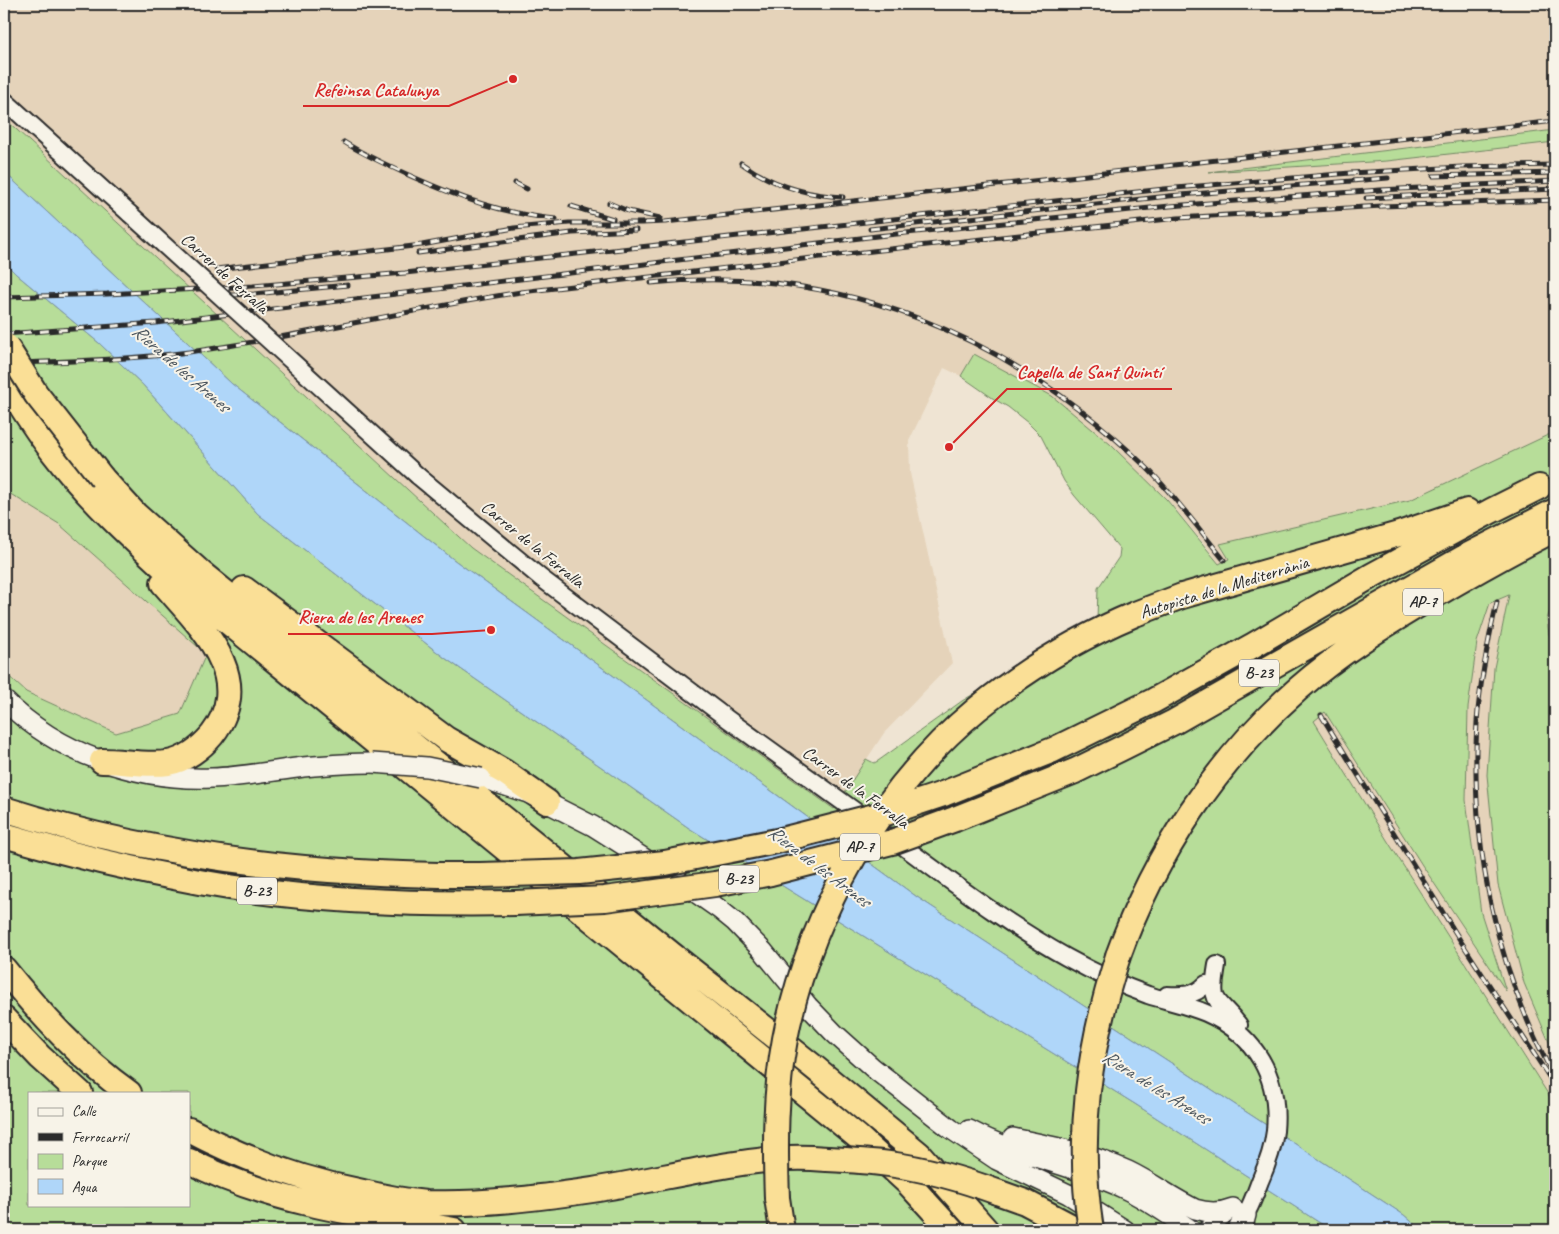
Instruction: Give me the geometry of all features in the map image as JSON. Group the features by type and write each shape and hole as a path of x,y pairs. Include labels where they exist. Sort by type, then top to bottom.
{"highway":[{"path":"4,341 36,394 102,478 208,636 221,658 227,675 228,692 222,720 213,733 197,749 180,760 166,763 102,761"},
{"path":"4,378 29,419 52,451 73,478 107,514 133,524 243,588 446,739 510,776 547,802"},
{"name":"Autopista de la Mediterrània","path":"782,1230 777,1198 776,1118 785,1039 802,972 830,904 855,855 901,788 950,734 976,710 1017,679 1062,650 1102,628 1135,614 1213,587 1399,534 1547,484"},
{"name":"B-23","path":"4,809 52,824 162,849 268,865 360,873 480,875 579,872 665,863 777,841 886,813 943,794 1053,750 1153,701 1371,576 1474,520 1547,484"},
{"name":"B-23","path":"4,835 120,866 199,882 337,899 392,902 516,903 605,899 696,887 771,873 892,842 1075,771 1174,722 1465,557 1555,511"},
{"path":"133,524 184,586 844,1125 908,1183 951,1230"},
{"path":"133,524 214,584 919,1154 986,1230"},
{"name":"AP-7","path":"1091,1230 1087,1199 1085,1148 1089,1082 1102,1008 1127,930 1152,876 1185,821 1220,773 1256,730 1276,709 1321,670 1379,629 1478,571 1555,529"},
{"path":"4,969 42,1015 77,1052 128,1092"},
{"path":"4,1019 40,1057 79,1092"},
{"path":"190,1130 260,1164 313,1181 393,1198 424,1202 479,1202 516,1199 592,1190 741,1163 791,1158 827,1159 889,1164 918,1169 972,1183 1025,1202 1078,1230"},
{"path":"190,1161 241,1183 292,1199 370,1216 454,1230"}],"main road":[{"path":"4,700 32,724 55,739 102,761 146,774 190,778 233,777 328,765 372,762 427,766 481,778 522,790 593,826 669,874 719,909 735,922 763,951 808,1006 834,1033 861,1058 951,1129 1010,1167 1068,1194 1125,1230"},
{"path":"904,1091 980,1136 1008,1148 1079,1170 1143,1198 1191,1230"},
{"path":"959,1125 1000,1136 1073,1151 1095,1158 1144,1180 1195,1209 1240,1215"}],"street":[{"name":"Carrer de Ferralla","path":"4,100 418,476"},
{"name":"Carrer de la Ferralla","path":"418,476 541,578 729,720 990,910 1064,956 1101,976 1205,1013 1233,1028 1258,1054 1268,1074 1272,1086 1276,1117 1274,1140 1269,1160 1240,1215"},
{"path":"1205,1013 1201,1000 1206,984 1217,964 1213,986 1214,997 1235,1020 1258,1054"},
{"path":"1148,994 1189,995 1198,991 1206,984"},
{"path":"1206,1230 1240,1215"},
{"path":"1233,1230 1240,1215"}],"shaded area":[{"path":"4,4 1555,4 1555,130 1220,171 1387,161 1554,141 1555,438 1550,434 1410,500 1220,544 1229,559 1219,564 1167,499 974,354 961,376 944,368 909,441 910,473 952,663 884,733 834,809 471,548 4,118"},
{"path":"4,490 59,524 206,653 180,714 116,733 26,692 4,672"},
{"path":"1509,595 1494,668 1524,983 1555,1056 1555,1105 1313,720 1325,712 1422,865 1505,989 1481,913 1466,800 1468,708 1477,642 1490,603"}],"green space":[{"path":"4,118 471,548 834,809 866,759 874,763 878,761 962,701 1097,620 1098,588 1119,557 1120,549 1064,481 1041,436 1008,407 961,376 974,354 1052,396 1110,444 1167,500 1219,564 1229,559 1220,544 1410,500 1550,434 1555,438 1555,598 1547,619 1549,634 1555,649 1550,731 1555,759 1555,1056 1524,983 1498,885 1487,775 1494,668 1509,595 1490,603 1477,642 1468,708 1466,800 1481,913 1506,991 1422,865 1325,712 1314,721 1555,1105 1555,1230 1421,1230 1404,1215 917,897 453,559 232,384 4,172"},
{"path":"1555,130 1555,142 1387,161 1208,172"},
{"path":"4,262 99,343 143,385 258,514 445,658 689,828 1135,1104 1331,1230 4,1230 4,672 26,692 116,733 180,714 206,654 59,524 4,490"}],"water":[{"path":"4,172 232,384 453,559 917,897 1404,1215 1421,1230 1331,1230 1135,1104 689,828 445,658 258,514 143,385 99,343 4,262"}],"railway":[{"path":"216,269 422,245 514,228 569,223 665,222 1555,121"},
{"path":"344,142 395,169 465,198 500,209 556,219"},
{"path":"741,163 753,171 789,188 815,194 843,197"},
{"path":"4,297 107,294 253,286 405,273 1164,189 1350,173 1462,167 1555,165"},
{"path":"1433,176 1555,173"},
{"path":"870,229 1169,196 1388,178"},
{"path":"4,334 156,323 877,236 1170,206 1380,190 1555,181"},
{"path":"515,183 527,189"},
{"path":"1366,198 1555,189"},
{"path":"4,363 96,360 189,352 272,339 438,306 521,292 1178,218 1382,206 1555,200"},
{"path":"609,203 628,211 660,218"},
{"path":"571,206 613,219"},
{"path":"418,253 572,233 636,230"},
{"path":"651,283 721,280 789,285 855,298 918,318 980,346 1038,380 1094,421 1146,467 1186,512 1224,560"},
{"path":"211,296 348,285"},
{"path":"1497,602 1490,631 1477,722 1478,815 1483,860 1491,906 1517,994 1534,1036 1555,1078"},
{"path":"1321,715 1460,940 1555,1086"}],"place":[{"name":"Refeinsa Catalunya","path":"513,79"},
{"name":"Capella de Sant Quintí","path":"949,447"},
{"name":"Riera de les Arenes","path":"491,630"}]}
